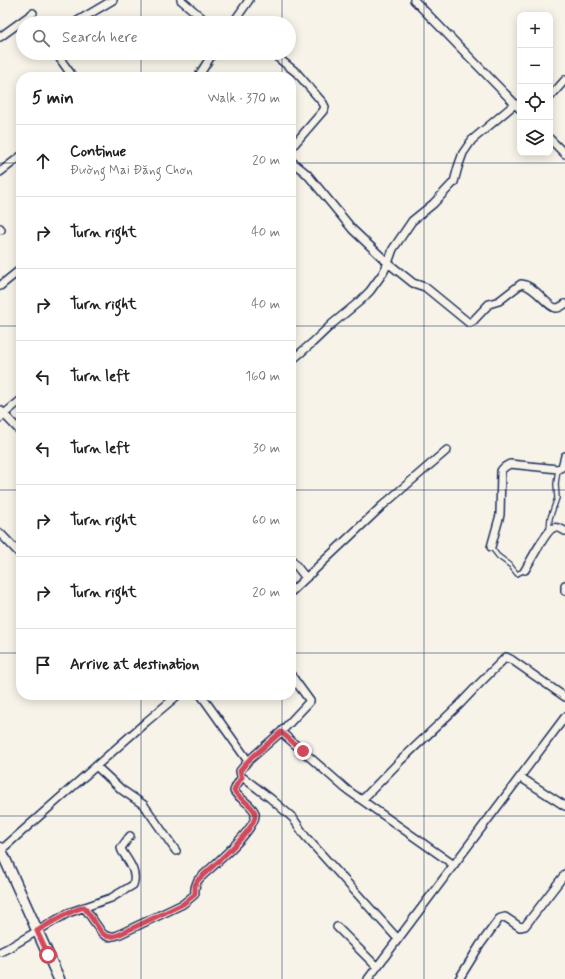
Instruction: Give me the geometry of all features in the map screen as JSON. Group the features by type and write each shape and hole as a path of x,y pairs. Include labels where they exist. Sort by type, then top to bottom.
{"main road":[{"path":"0,849 59,979"}],"street":[{"path":"86,16 113,0"},
{"path":"181,0 200,16"},
{"path":"238,16 249,0"},
{"path":"296,357 365,296 376,284 383,273 393,249 412,221 433,204 454,182 463,153 472,140 517,107 414,0"},
{"path":"30,16 33,13"},
{"path":"0,37 16,27"},
{"path":"61,60 69,72"},
{"path":"201,72 209,60"},
{"path":"281,60 296,72"},
{"path":"296,72 325,107 296,142"},
{"path":"553,94 565,80"},
{"path":"553,142 565,154"},
{"path":"0,172 16,160"},
{"path":"296,166 307,174 353,230 388,262 413,283 425,287 469,323 473,321 489,304 499,301 521,284 525,284 539,294 553,307 559,308 565,304"},
{"path":"0,286 16,273"},
{"path":"16,404 1,414 16,428"},
{"path":"296,587 382,506 447,450"},
{"path":"491,547 500,515 503,468 510,464 558,469 562,467 565,456"},
{"path":"525,570 549,531 556,527 565,531"},
{"path":"0,533 16,550"},
{"path":"296,565 306,578"},
{"path":"565,585 565,591"},
{"path":"362,800 506,657 565,697"},
{"path":"296,682 310,701 281,732 248,761 240,771 241,776 293,818 305,836 398,939"},
{"path":"0,849 172,700"},
{"path":"205,700 248,761"},
{"path":"368,979 565,717"},
{"path":"281,732 346,789 454,865"},
{"path":"96,766 122,790 144,805 176,851"},
{"path":"84,907 102,933 105,936 111,937 183,904 194,895 195,885 198,880 242,838 252,825 255,818 253,809 234,791 242,777"},
{"path":"520,777 565,806"},
{"path":"0,952 68,913 111,898 134,885 135,874 121,848 130,836"},
{"path":"459,979 480,946 501,918 505,916 520,927 525,926 565,874"},
{"path":"337,928 377,966"}],"lane":[{"path":"549,531 550,518 557,498 556,484 558,469"},
{"path":"491,547 498,556 510,565 517,574 525,570"}],"route":[{"path":"48,955 37,931 77,909 84,907 102,933 108,937 118,935 139,926 183,904 194,895 195,885 198,880 242,838 252,825 255,818 253,809 234,791 242,777 240,771 248,761 281,732 303,751"}]}
